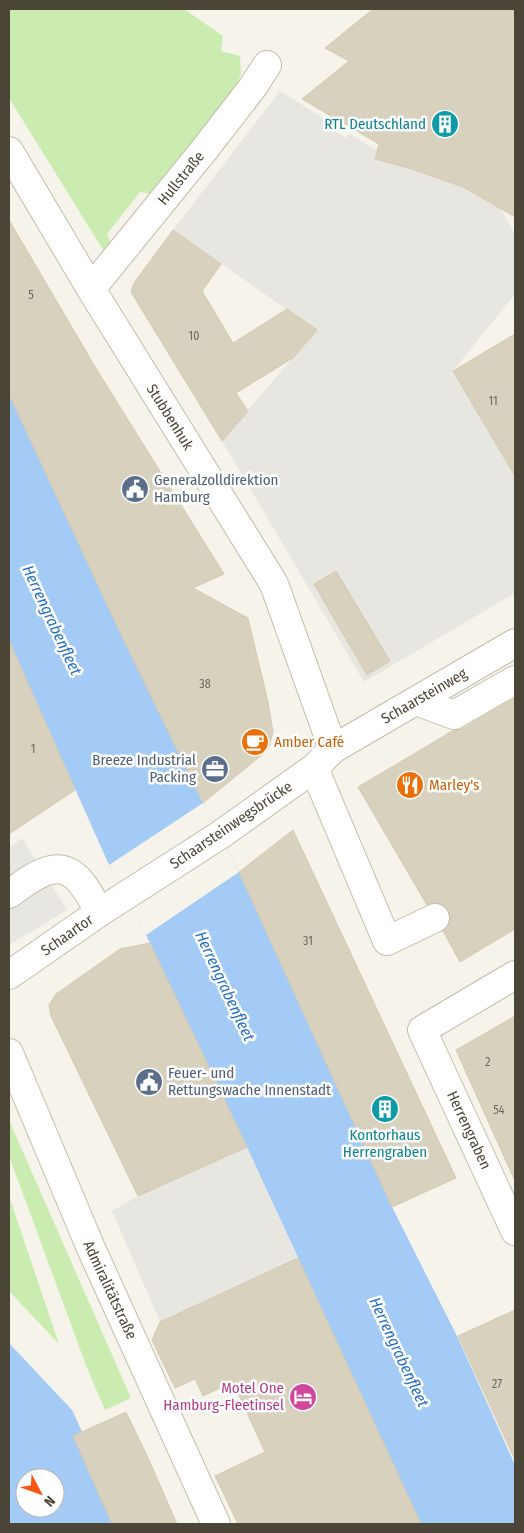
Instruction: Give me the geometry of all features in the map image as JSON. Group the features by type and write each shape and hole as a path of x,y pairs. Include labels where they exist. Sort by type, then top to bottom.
{"street":[{"name":"Hullstraße","path":"91,288 204,150 268,65"},
{"name":"Stubbenhuk","path":"9,151 91,288 274,584 323,759"},
{"name":"Schaarsteinweg","path":"323,759 416,701 515,643"},
{"path":"416,701 454,715 515,680"},
{"name":"Schaarsteinwegsbrücke","path":"125,896 220,835 323,759"},
{"path":"323,759 388,941 435,918"},
{"path":"9,894 41,873 57,869 72,873 100,912"},
{"name":"Schaartor","path":"9,975 125,896"},
{"name":"Herrengraben","path":"515,975 422,1030 515,1230"},
{"name":"Admiralitätstraße","path":"9,1053 90,1246 216,1524"}],"green space":[{"path":"9,9 184,9 223,36 221,51 240,56 241,74 233,92 151,194 140,192 107,234 111,244 105,253 9,98"},
{"path":"9,1120 131,1398 105,1410 87,1368 9,1156"},
{"path":"9,1196 59,1344 9,1291"}],"shaded area":[{"path":"280,91 336,126 334,130 346,138 349,134 377,150 375,159 412,169 463,187 500,208 515,234 515,294 453,371 515,476 515,593 364,682 222,441 316,330 173,230"},
{"path":"22,838 67,910 9,945 9,848"},
{"path":"247,1147 298,1258 160,1322 112,1211 138,1196"}],"water":[{"name":"Herrengrabenfleet","path":"9,394 117,625 203,803 239,872 392,1207 457,1336 515,1465 515,1524 421,1524 247,1147 146,935 109,865 9,644"},
{"path":"9,1343 72,1410 125,1524 9,1524"}],"pier":[{"path":"203,803 239,872 146,935 109,865"}],"building":[{"name":"RTL Deutschland","path":"373,9 515,9 515,217 463,187 412,169 375,159 379,144 302,99 349,61 325,48"},
{"path":"9,220 97,370 224,574 193,588 248,618 268,702 273,732 269,746 263,754 203,803 116,624 9,394"},
{"path":"173,230 221,264 202,291 233,343 287,309 317,330 293,358 236,393 248,411 222,441 131,292 134,283"},
{"path":"515,334 515,476 453,371"},
{"path":"336,571 390,661 367,675 314,584"},
{"path":"9,640 75,790 9,834"},
{"path":"515,698 515,929 460,962 443,931 448,926 450,920 449,911 443,905 437,903 427,905 358,787 454,730 462,729"},
{"path":"293,830 456,1178 392,1207 239,872"},
{"name":"Feuer- und Rettungswache Innenstadt","path":"150,943 247,1147 138,1196 51,1016 49,1005 56,994 120,949"},
{"path":"515,1016 515,1181 456,1050"},
{"path":"298,1258 421,1524 238,1524 215,1476 265,1452 233,1382 203,1396 195,1379 175,1388 152,1340 160,1322"},
{"path":"515,1310 515,1460 458,1336"},
{"path":"126,1412 177,1524 112,1524 73,1436"}],"place":[{"name":"RTL Deutschland","path":"445,124"},
{"name":"Generalzolldirektion Hamburg","path":"135,489"},
{"name":"Amber Café","path":"255,742"},
{"name":"Breeze Industrial Packing","path":"215,769"},
{"name":"Marley's","path":"410,785"},
{"name":"Feuer- und Rettungswache Innenstadt","path":"149,1082"},
{"name":"Kontorhaus Herrengraben","path":"385,1109"},
{"name":"Motel One Hamburg-Fleetinsel","path":"303,1397"}]}
